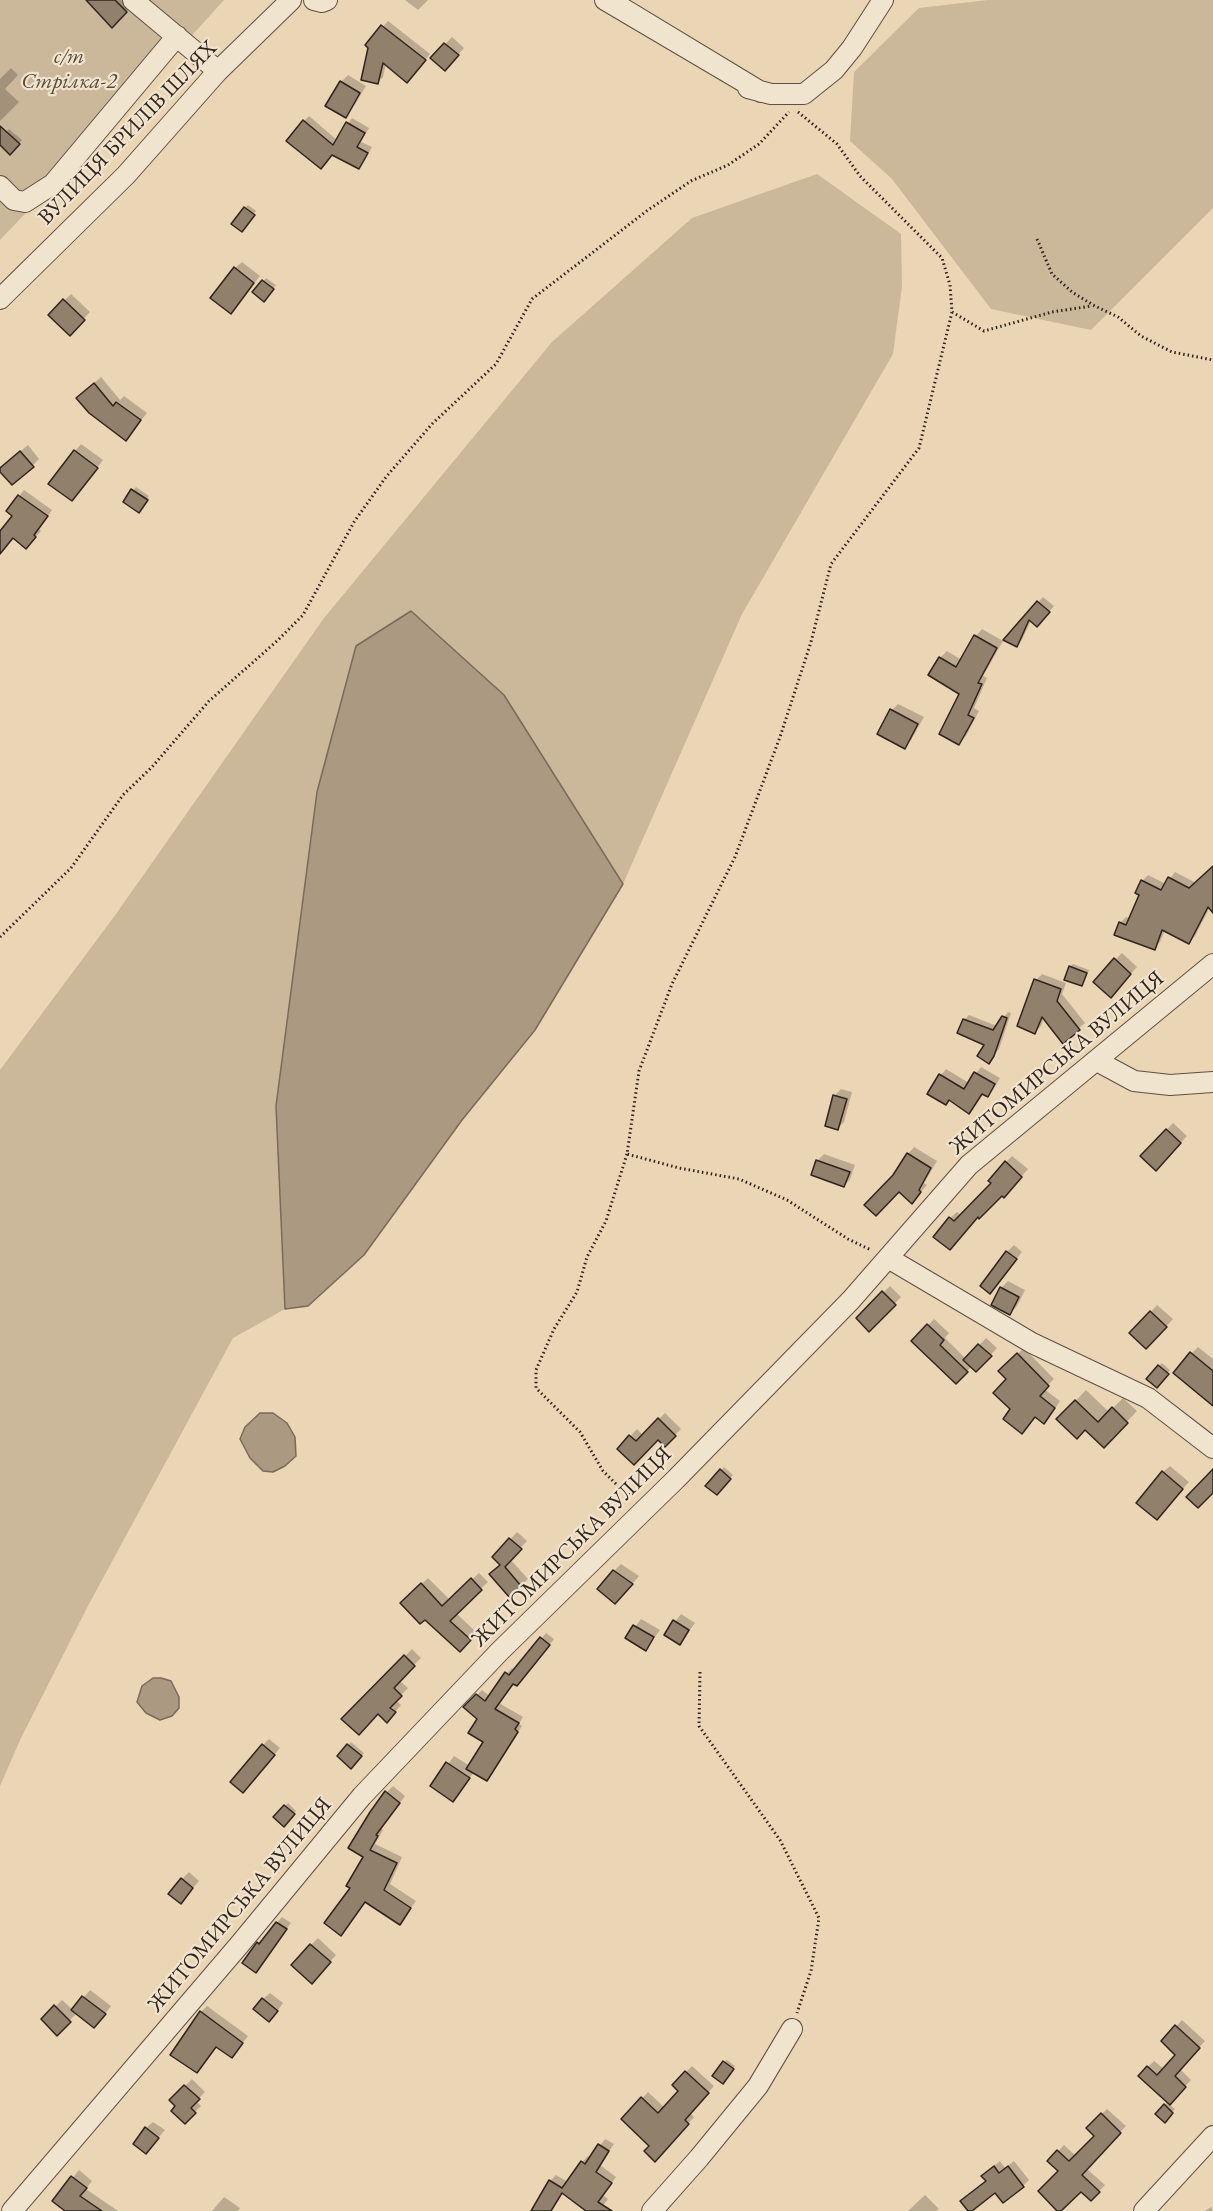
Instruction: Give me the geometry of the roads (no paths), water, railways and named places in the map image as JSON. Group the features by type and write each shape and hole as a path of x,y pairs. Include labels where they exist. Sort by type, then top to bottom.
{"street":[{"path":"133,0 218,71"},
{"name":"ВУЛИЦЯ БРИЛІВ ШЛЯХ","path":"0,299 126,175 218,71 291,0"},
{"path":"314,0 322,2 327,0"},
{"path":"600,0 741,86 766,93 804,94 834,70 852,48 883,0"},
{"path":"610,0 766,93"},
{"path":"0,186 14,200 25,202 52,184 177,36"},
{"name":"ЖИТОМИРСЬКА ВУЛИЦЯ","path":"12,2211 240,1944 362,1796 500,1651 649,1506 851,1300 969,1165 1213,964"},
{"path":"1097,1061 1134,1081 1170,1085 1213,1082"},
{"path":"888,1258 1032,1343 1148,1398 1213,1448"},
{"path":"652,2211 758,2086 792,2028"},
{"path":"1144,2211 1213,2136"}],"park label":[{"name":"с/т Стрілка-2","path":"69,70"}]}
